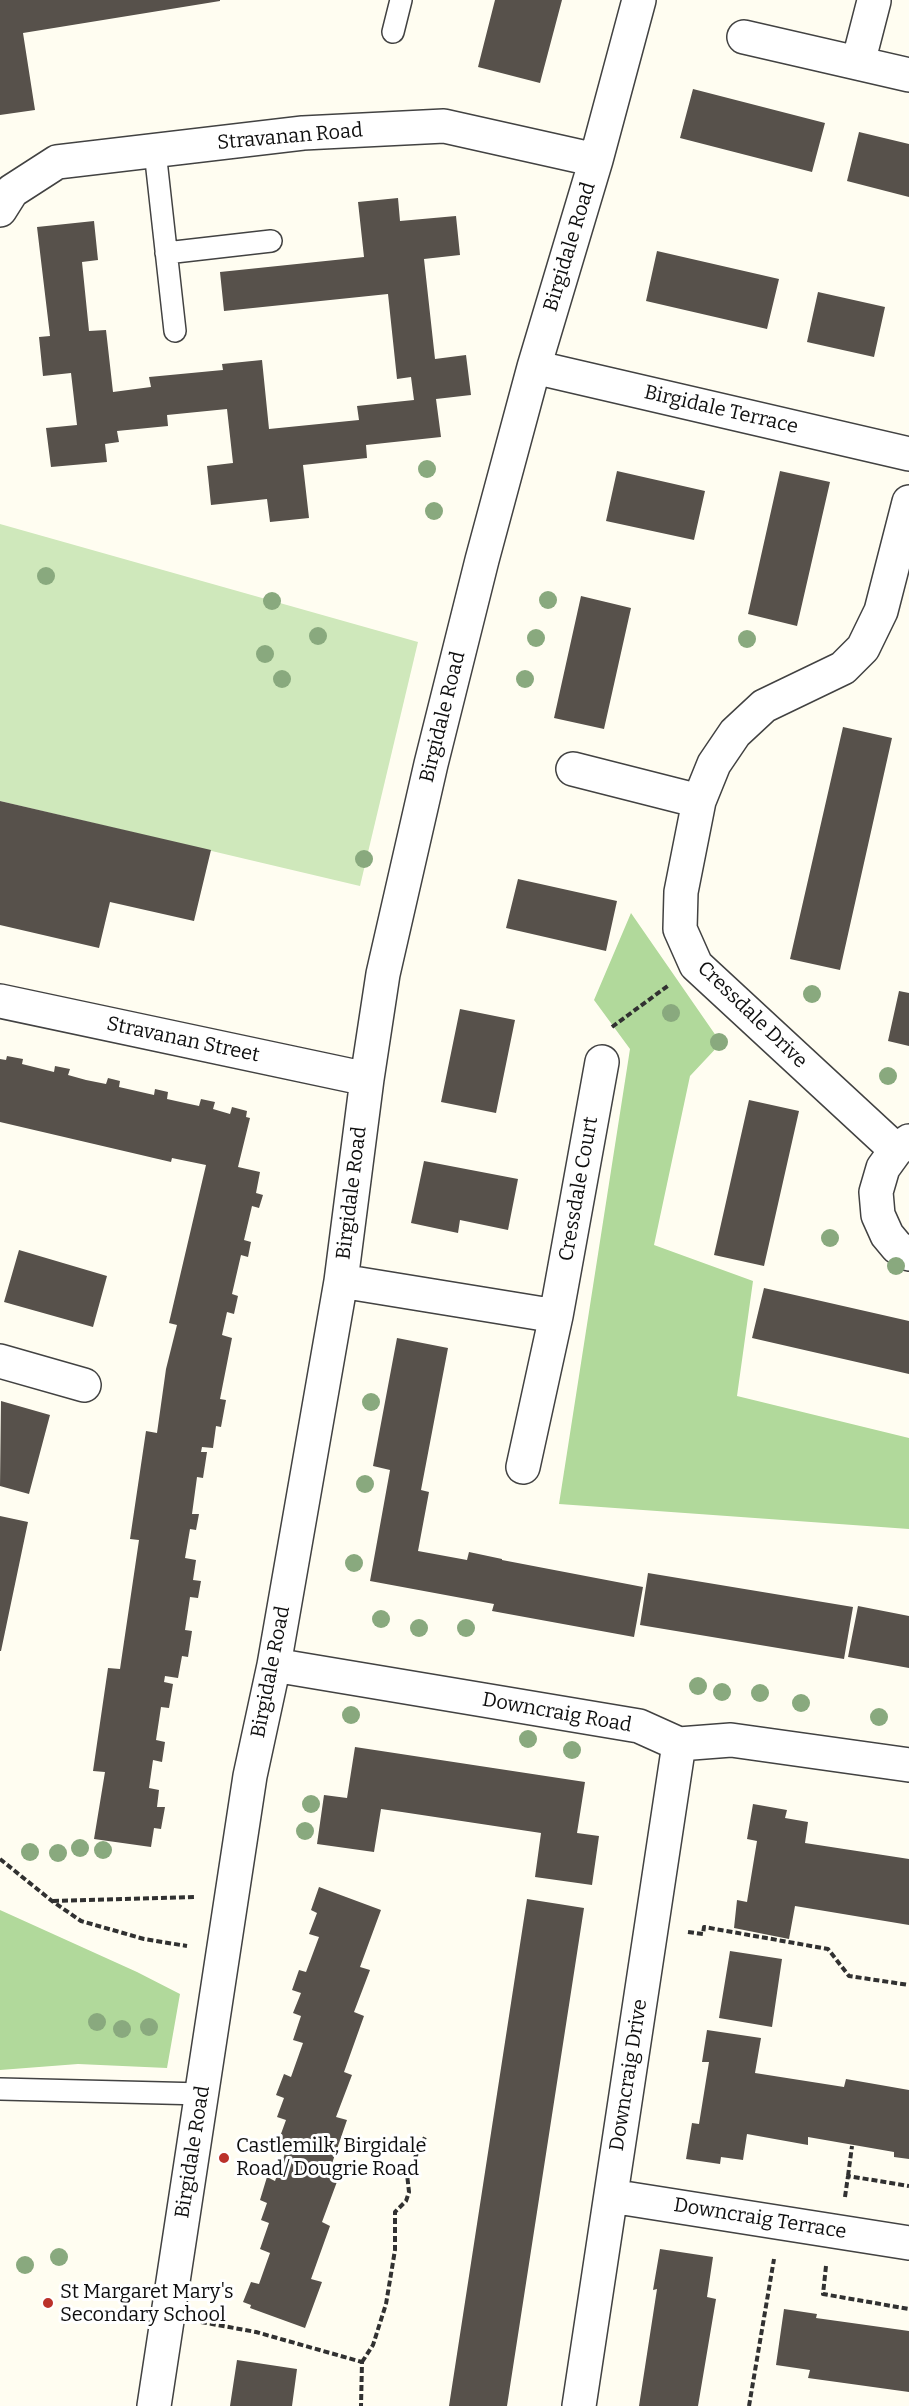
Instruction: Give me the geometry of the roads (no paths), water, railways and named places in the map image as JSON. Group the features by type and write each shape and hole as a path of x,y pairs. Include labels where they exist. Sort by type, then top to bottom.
{"street":[{"name":"Birgidale Road","path":"154,2406 250,1776 274,1665 342,1281 367,1079 383,974 431,764 534,367 596,160 639,0"},
{"path":"858,63 874,1"},
{"path":"744,37 909,75"},
{"name":"Stravanan Road","path":"0,210 12,191 57,162 303,133 444,126 596,160"},
{"name":"Birgidale Terrace","path":"534,367 909,454"},
{"name":"Cressdale Drive","path":"909,502 881,611 863,648 843,668 764,706 735,733 714,764 699,801 681,892 680,929 696,965 903,1146 883,1168 876,1192 878,1215 887,1235 897,1247 909,1254"},
{"path":"573,769 699,801"},
{"name":"Stravanan Street","path":"0,1001 367,1079"},
{"name":"Cressdale Court","path":"523,1467 556,1316 602,1062"},
{"path":"342,1281 556,1316"},
{"path":"0,1360 84,1385"},
{"name":"Downcraig Road","path":"274,1665 639,1726 679,1744 731,1740 909,1765"},
{"name":"Downcraig Drive","path":"579,2406 679,1744"},
{"name":"Downcraig Terrace","path":"611,2196 909,2243"}],"lane":[{"path":"393,32 401,0"},
{"path":"155,151 175,331"},
{"path":"166,253 271,241"},
{"path":"0,2089 203,2094"}],"place":[{"name":"Castlemilk, Birgidale Road/ Dougrie Road","path":"224,2158"},
{"name":"St Margaret Mary's Secondary School","path":"48,2303"}]}
